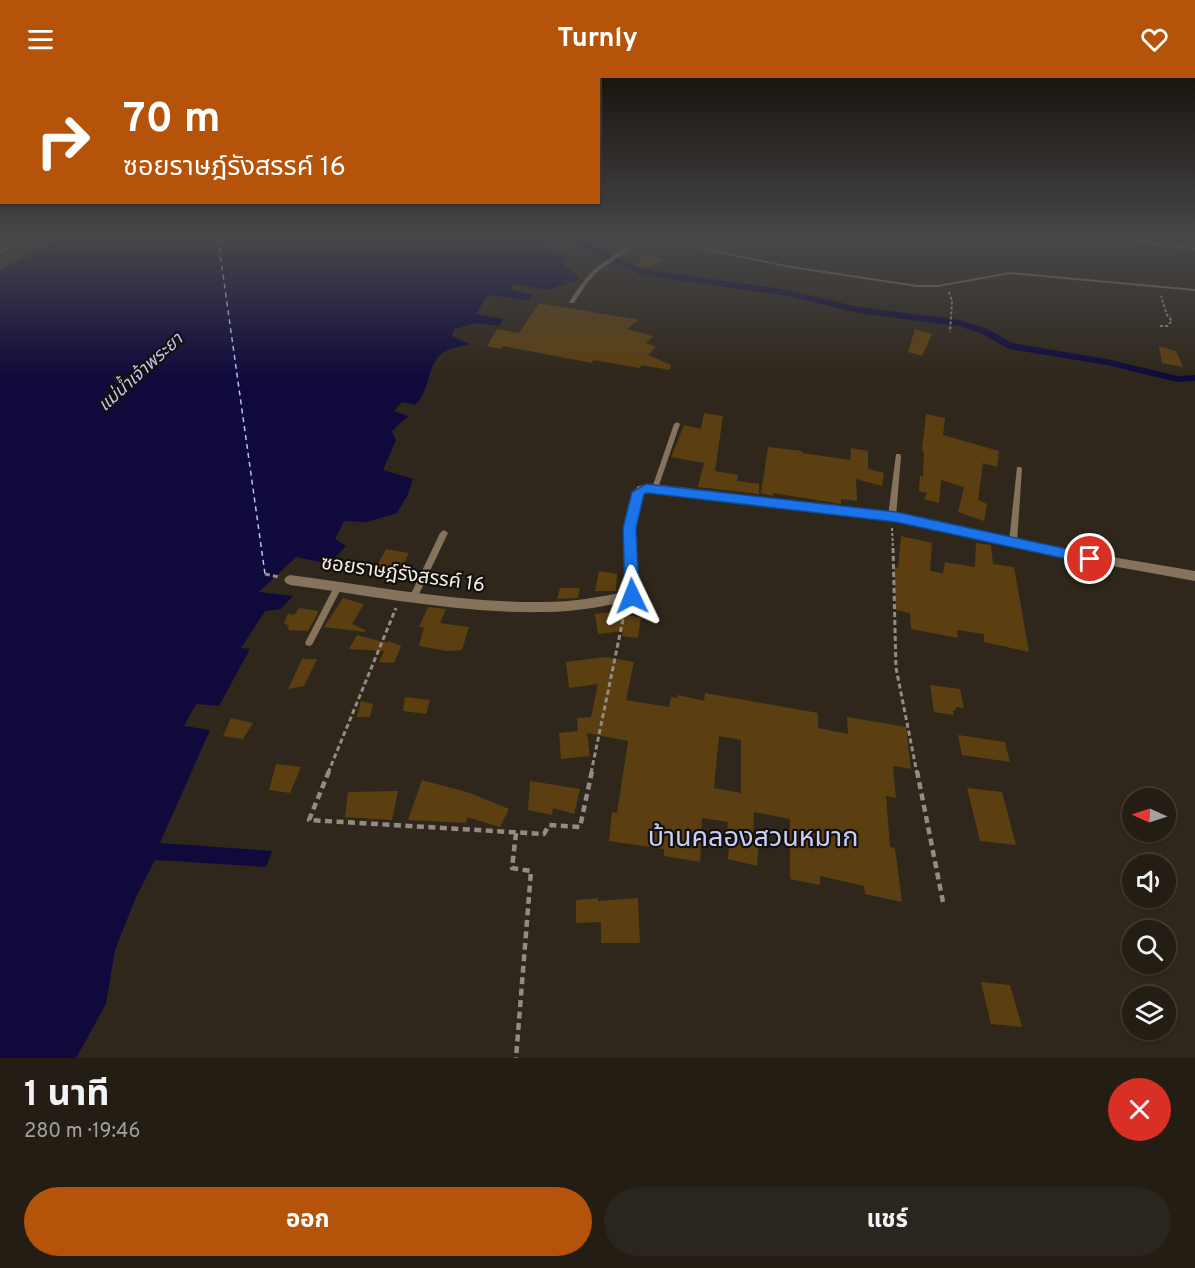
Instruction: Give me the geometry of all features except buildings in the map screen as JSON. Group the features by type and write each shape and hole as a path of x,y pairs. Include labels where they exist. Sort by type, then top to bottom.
{"street":[{"path":"632,596 631,520 639,492 642,489 655,488 894,517 1108,563 1195,576"},
{"name":"ซอยราษฎ์รังสรรค์ 16","path":"290,579 450,604 523,607 615,600 632,596"}],"lane":[{"path":"572,302 582,285"},
{"path":"902,285 946,285"},
{"path":"1138,285 1195,290"},
{"path":"655,488 677,424"},
{"path":"894,517 898,456"},
{"path":"1013,542 1019,469"},
{"path":"407,596 444,533"},
{"path":"309,643 339,585"}],"path":[{"path":"946,285 952,301 950,332"},
{"path":"1160,326 1167,326 1172,321 1160,297 1176,296 1173,288"},
{"path":"894,517 891,530 896,668 942,902"},
{"path":"407,596 309,820 544,834 549,825 580,828 622,621 632,596"},
{"path":"516,832 512,868 531,871 516,1058"}],"water":[{"name":"แม่น้ำเจ้าพระยา","path":"0,285 514,285 509,289 532,295 529,300 488,295 476,314 504,319 499,326 477,323 454,329 452,336 470,344 452,348 440,355 435,361 420,399 415,405 402,402 394,411 408,416 392,431 396,440 383,470 413,479 408,494 397,513 367,522 344,521 335,539 346,546 329,564 296,557 259,592 293,596 281,609 265,611 241,648 250,649 219,706 196,704 184,726 210,730 160,843 272,851 266,867 155,860 136,897 115,950 106,1004 76,1058 0,1058"},
{"path":"519,285 564,285 547,290"}],"waterway":[{"path":"730,285 788,293 858,310 960,323 984,331 1009,346 1107,362 1177,379 1195,378"}],"ferry route":[{"path":"224,285 265,574"}],"district":[{"name":"บ้านคลองสวนหมาก","path":"753,839"}],"route":[{"path":"632,596 630,528 639,492 646,488 896,517 1090,559"}]}
